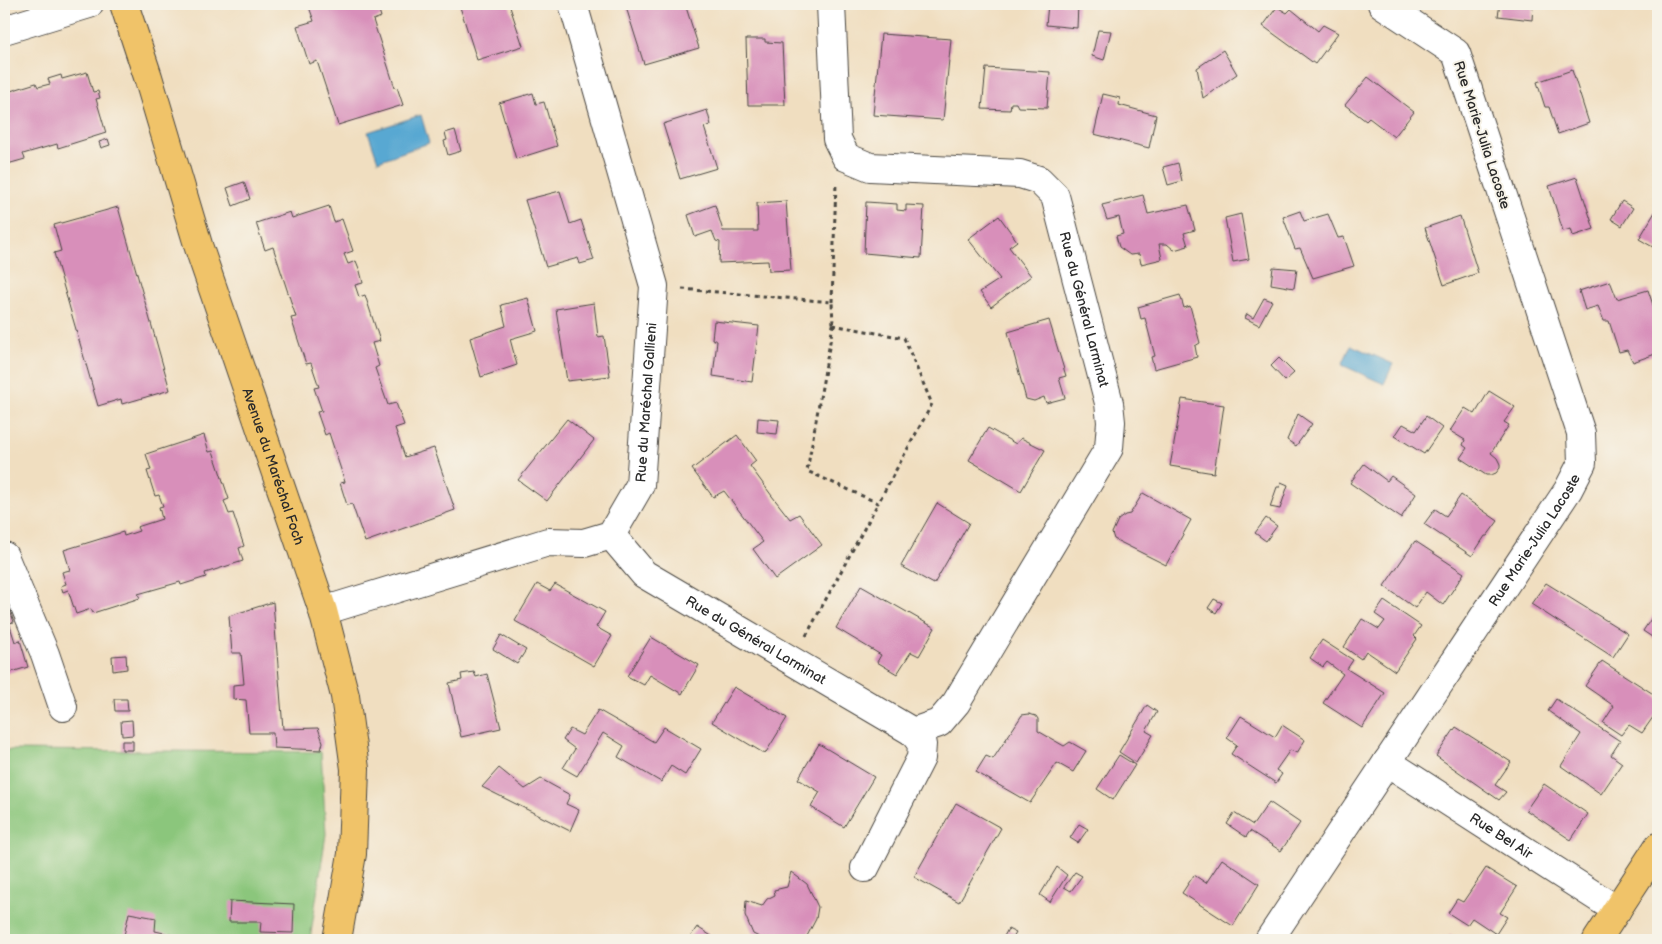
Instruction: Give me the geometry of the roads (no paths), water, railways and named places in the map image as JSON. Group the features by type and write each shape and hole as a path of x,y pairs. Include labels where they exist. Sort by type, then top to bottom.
{"main road":[{"name":"Avenue du Maréchal Foch","path":"124,4 199,248 323,611 345,696 355,769 352,854 337,940"},
{"path":"1597,940 1658,847"}],"street":[{"path":"4,30 89,4"},
{"name":"Rue du Maréchal Gallieni","path":"573,4 654,286 640,485 611,535"},
{"name":"Rue du Général Larminat","path":"611,535 644,574 913,732 939,723 956,703 1108,448 1111,422 1109,403 1055,196 1039,180 1020,174 870,167 846,157 837,140 831,4"},
{"name":"Rue Marie-Julia Lacoste","path":"1269,940 1568,490 1582,462 1581,433 1456,53 1410,11 1382,4"},
{"path":"323,611 548,542 584,543 611,535"},
{"path":"4,556 45,654 63,707"},
{"path":"865,868 921,758 922,744 913,732"},
{"name":"Rue Bel Air","path":"1387,762 1617,910"}],"water":[{"path":"421,115 429,143 378,161 368,132"},
{"path":"1351,345 1393,364 1384,384 1342,365"}]}
